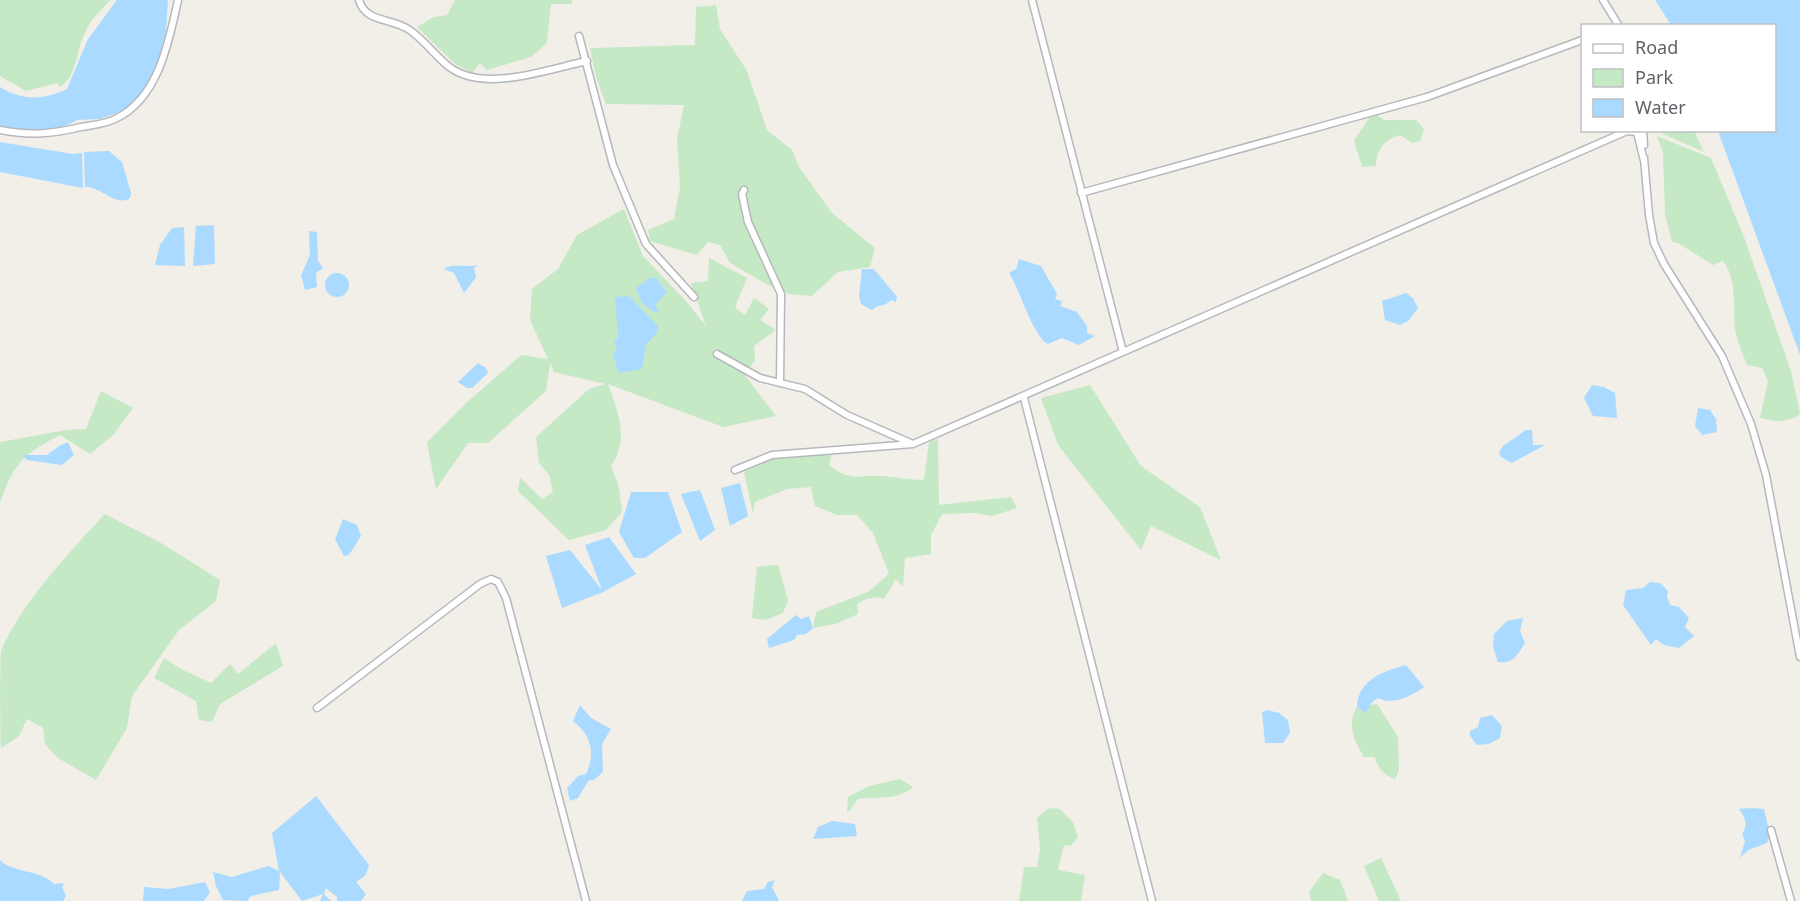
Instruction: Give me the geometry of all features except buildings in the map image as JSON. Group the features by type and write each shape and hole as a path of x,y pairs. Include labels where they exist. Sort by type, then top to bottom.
{"street":[{"path":"0,130 28,135 53,134 117,118 138,101 156,75 167,52 178,0"},
{"path":"358,0 360,6 370,16 408,29 449,66 478,79 509,77 587,61"},
{"path":"1032,0 1123,352"},
{"path":"1603,0 1616,24"},
{"path":"579,36 613,165 646,244 694,297"},
{"path":"1081,193 1427,97 1581,40"},
{"path":"735,470 772,456 913,444 962,421 1024,398 1123,352 1625,132"},
{"path":"1637,132 1644,161"},
{"path":"1643,132 1644,161 1654,243 1664,264 1722,357 1751,424 1766,476 1800,657"},
{"path":"744,190 742,194 748,222 781,294 780,383"},
{"path":"717,354 760,378 806,389 847,415 913,444"},
{"path":"1024,398 1152,901"},
{"path":"317,708 480,584 491,579 498,582 506,598 586,901"},
{"path":"1772,830 1791,901"}],"green space":[{"path":"0,0 111,0 86,30 73,70 66,83 60,87 58,83 26,91 0,76"},
{"path":"455,0 571,0 573,4 551,4 547,43 531,57 487,70 480,63 472,73 455,64 417,27 434,17 447,15"},
{"path":"716,5 720,29 747,71 767,130 792,150 799,167 832,213 875,248 870,267 838,272 812,296 790,294 766,284 730,263 720,245 708,242 697,255 650,241 648,230 674,219 680,188 677,139 684,105 606,104 596,77 590,48 695,45 696,7"},
{"path":"1373,112 1384,120 1416,120 1424,129 1420,141 1412,143 1400,135 1390,140 1379,150 1376,166 1362,167 1354,141"},
{"path":"1662,132 1694,132 1704,152"},
{"path":"1657,136 1711,158 1744,237 1791,371 1800,414 1795,417 1781,421 1760,418 1768,381 1762,368 1747,365 1740,347 1735,329 1734,294 1730,276 1723,261 1713,265 1678,243 1672,242 1665,214 1663,152"},
{"path":"624,209 643,256 686,301 706,326 691,283 708,281 709,258 747,278 735,307 745,315 754,298 769,309 760,320 776,330 754,346 755,360 749,369 734,361 776,416 723,427 608,384 620,425 620,445 611,466 619,487 622,512 606,530 569,540 518,491 520,477 542,499 553,492 549,475 539,463 536,437 589,389 606,384 554,372 550,363 546,391 488,443 468,443 436,489 427,442 465,404 521,355 548,359 530,320 532,289 558,269 577,235"},
{"path":"1090,385 1141,466 1200,507 1221,560 1151,526 1141,550 1058,445 1041,398"},
{"path":"101,391 133,408 113,435 90,454 60,435 37,448 15,469 0,503 0,442 67,430 86,429"},
{"path":"938,439 939,505 1011,497 1017,508 992,516 975,513 942,514 931,535 931,554 905,558 903,587 896,579 884,599 864,600 857,604 858,614 835,624 813,628 816,612 868,592 889,574 873,533 857,515 837,515 815,506 811,487 787,489 755,502 753,514 744,472 778,455 832,454 829,465 849,476 924,480 929,442"},
{"path":"105,514 161,543 220,580 216,601 179,630 132,696 127,728 96,780 58,758 45,744 43,728 27,719 19,736 1,748 1,651 20,615 33,597"},
{"path":"778,565 788,600 783,613 766,620 752,618 757,567"},
{"path":"276,643 283,666 220,704 212,722 199,720 196,701 154,678 164,658 211,683 230,664 238,674"},
{"path":"1377,704 1398,737 1399,770 1395,779 1382,771 1375,757 1364,757 1353,732 1352,720 1357,707"},
{"path":"900,779 913,787 894,796 858,799 847,814 848,797 869,786"},
{"path":"1049,808 1060,809 1073,822 1078,837 1071,846 1064,845 1058,870 1085,875 1081,901 1019,901 1024,867 1037,867 1040,850 1037,818"},
{"path":"1381,858 1401,901 1379,901 1364,866"},
{"path":"1323,873 1340,880 1348,901 1311,901 1309,892"}],"water":[{"path":"117,0 168,0 165,47 143,93 123,111 100,119 77,120 57,130 0,132 0,87 25,97 41,97 67,89 88,39"},
{"path":"1655,0 1800,0 1800,355 1718,132 1776,132 1776,24 1670,24"},
{"path":"0,142 73,154 82,153 83,188 0,172"},
{"path":"109,151 122,162 131,193 130,198 125,200 114,199 97,190 85,187 84,152"},
{"path":"214,225 215,264 193,266 196,226"},
{"path":"184,227 185,266 155,265 160,245 172,228"},
{"path":"309,231 317,232 318,261 323,268 316,273 317,287 305,290 301,275 310,255"},
{"path":"1019,259 1041,266 1057,294 1055,299 1062,301 1060,306 1077,312 1087,326 1087,333 1095,336 1079,345 1062,338 1048,344 1042,340 1009,273 1016,269"},
{"path":"478,265 474,268 476,277 464,293 454,273 444,269 451,266"},
{"path":"862,269 874,269 897,297 896,302 891,300 872,310 861,304 859,296"},
{"path":"337,273 346,276 349,285 346,294 337,297 328,294 325,285 328,276"},
{"path":"650,278 656,278 667,292 655,305 659,311 654,312 642,303 636,288"},
{"path":"1406,293 1413,298 1418,308 1408,321 1400,325 1385,320 1382,301"},
{"path":"629,296 658,326 657,333 646,345 642,369 618,373 613,353 617,349 614,340 618,338 615,297"},
{"path":"478,363 486,368 488,373 472,388 467,388 458,382"},
{"path":"1592,385 1604,387 1615,393 1617,418 1593,416 1584,398"},
{"path":"1698,408 1710,410 1716,419 1717,432 1702,435 1695,426"},
{"path":"1526,430 1532,430 1533,445 1545,445 1512,463 1501,457 1499,452 1503,446"},
{"path":"68,442 74,455 62,465 27,460 22,455 47,455"},
{"path":"740,483 748,516 730,526 721,488"},
{"path":"700,490 715,530 700,541 681,494"},
{"path":"631,492 668,492 682,532 645,558 634,558 619,532"},
{"path":"343,519 357,525 361,536 349,555 344,556 335,539"},
{"path":"609,537 636,574 603,592 562,608 546,556 570,550 602,590 585,545"},
{"path":"1650,582 1660,583 1668,591 1670,605 1679,607 1689,618 1685,627 1694,636 1679,648 1664,645 1656,639 1651,645 1623,605 1626,590 1643,588"},
{"path":"796,615 801,619 809,616 813,628 806,634 797,635 794,640 769,648 767,639"},
{"path":"1523,618 1520,631 1525,643 1511,660 1498,662 1493,647 1494,634 1507,621"},
{"path":"1406,665 1424,687 1408,697 1396,700 1378,698 1372,702 1366,713 1357,707 1358,698 1367,683 1389,670"},
{"path":"580,705 591,718 611,729 602,744 603,772 594,780 589,780 578,798 570,801 567,788 578,776 586,774 591,759 588,738 573,721"},
{"path":"1267,710 1279,713 1288,720 1290,733 1283,743 1265,743 1262,712"},
{"path":"1492,715 1502,726 1500,738 1489,744 1477,745 1470,736 1470,731 1478,727 1480,718"},
{"path":"316,796 369,865 365,876 356,882 366,894 361,901 337,901 337,897 326,888 324,894 331,901 320,901 323,894 302,901 280,872 279,890 251,896 247,901 223,900 216,886 213,872 232,877 268,866 279,871 272,833"},
{"path":"1739,809 1764,809 1770,835 1767,843 1748,850 1740,858 1745,841 1742,834 1746,824"},
{"path":"832,821 855,824 857,836 813,839 818,827"},
{"path":"0,860 13,868 42,876 54,884 64,883 62,887 66,896 63,901 0,901"},
{"path":"775,880 772,887 779,901 742,901 747,891 764,889 768,882"},
{"path":"205,882 210,892 204,901 143,901 144,887 169,889"}]}
